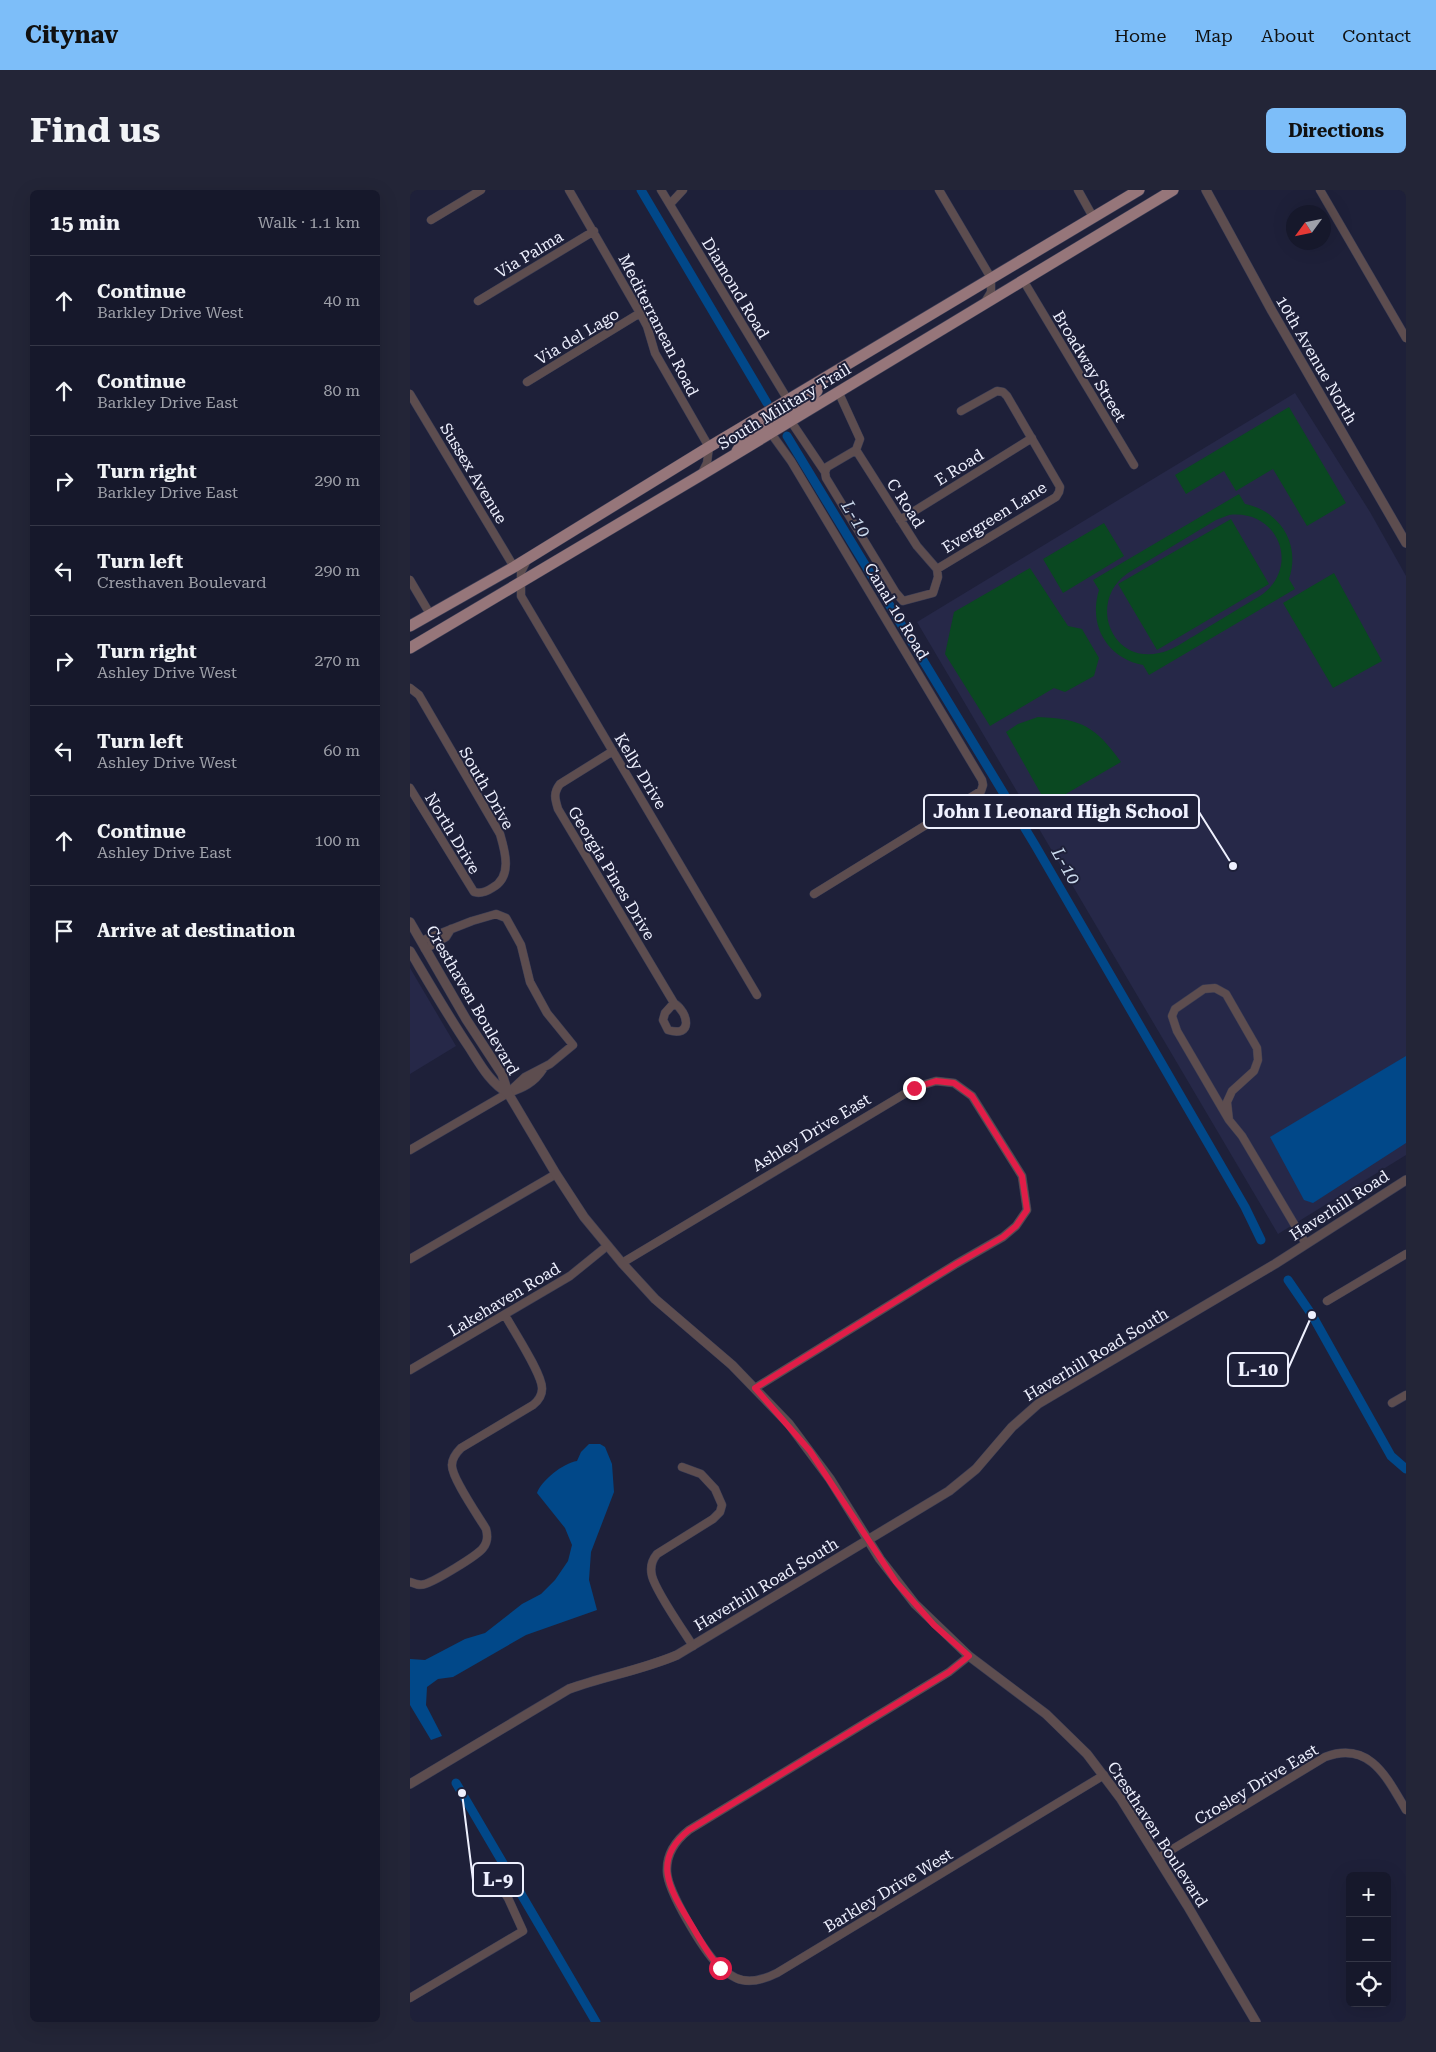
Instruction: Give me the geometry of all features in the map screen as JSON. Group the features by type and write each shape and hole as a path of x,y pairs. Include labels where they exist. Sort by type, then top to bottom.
{"main road":[{"name":"South Military Trail","path":"410,626 514,567 709,447 1139,190"},
{"name":"South Military Trail","path":"410,648 1173,190"},
{"path":"736,453 745,438 811,398 816,391 818,382"},
{"path":"483,604 490,588 488,582"}],"street":[{"path":"431,220 481,190"},
{"name":"Mediterranean Road","path":"569,190 640,313 647,326 655,353 709,447"},
{"name":"Diamond Road","path":"662,190 788,400"},
{"path":"670,204 683,190"},
{"path":"940,190 991,278 991,292 984,304"},
{"path":"1078,190 1094,217"},
{"name":"10th Avenue North","path":"1206,190 1272,311 1406,543"},
{"path":"1320,190 1406,338"},
{"name":"Via Palma","path":"478,301 594,231"},
{"name":"Broadway Street","path":"1023,280 1134,465"},
{"name":"Via del Lago","path":"527,382 640,313"},
{"path":"790,420 824,472 827,467 856,450 860,439 838,391"},
{"name":"Evergreen Lane","path":"824,472 903,602 933,592 938,576 937,569 1056,497 1060,492 1060,487 1007,396 997,391 961,411"},
{"name":"Sussex Avenue","path":"410,394 514,567"},
{"name":"Canal 10 Road","path":"770,432 801,478 982,780 983,785 981,790 814,894"},
{"name":"E Road","path":"900,520 1032,438"},
{"path":"700,475 707,463 709,447"},
{"name":"C Road","path":"856,450 917,546 937,569"},
{"path":"520,582 521,572 528,558"},
{"path":"410,580 430,614"},
{"name":"Kelly Drive","path":"520,582 521,596 756,995"},
{"name":"South Drive","path":"410,688 419,695 500,834 505,850 506,866 503,879 496,886 484,892 474,892"},
{"name":"Georgia Pines Drive","path":"613,752 560,784 555,790 554,798 558,809 674,1003"},
{"name":"North Drive","path":"410,788 474,892"},
{"path":"410,1150 508,1093 524,1087 537,1078 544,1067 573,1045 547,1014 530,982 521,945 506,918 496,914 451,929 446,937 423,945"},
{"name":"Cresthaven Boulevard","path":"410,922 466,1019 502,1074 508,1093 584,1217 607,1246 655,1299 732,1365 755,1388 810,1451 896,1582 915,1604 969,1656 1046,1714 1067,1733 1104,1775 1158,1858 1256,2022"},
{"name":"Cresthaven Boulevard","path":"410,951 481,1065 498,1087 508,1093"},
{"path":"1229,1120 1227,1102 1232,1091 1254,1071 1258,1060 1257,1048 1226,994 1216,988 1204,989 1175,1009 1172,1016 1177,1031 1229,1120 1242,1136 1306,1244"},
{"name":"Ashley Drive East","path":"622,1263 916,1086 936,1081 954,1083 972,1096 1022,1176 1027,1210 1016,1226 1003,1237 755,1388"},
{"path":"410,1258 556,1174"},
{"name":"Haverhill Road","path":"1289,1255 1406,1180"},
{"name":"Lakehaven Road","path":"410,1370 570,1276 607,1246"},
{"path":"1328,1300 1406,1254"},
{"name":"Haverhill Road South","path":"410,1784 569,1689 655,1664 693,1646 960,1482 986,1459 1012,1427 1038,1404 1289,1255"},
{"path":"411,1583 424,1585 478,1554 485,1547 488,1535 486,1529 454,1476 453,1459 461,1448 533,1406 541,1396 540,1378 505,1315"},
{"path":"1392,1403 1406,1394"},
{"path":"682,1466 701,1474 715,1489 722,1506 720,1512 713,1519 657,1554 653,1560 652,1577 657,1588 693,1646"},
{"name":"Barkley Drive West","path":"969,1656 949,1672 680,1837 670,1852 667,1878 674,1894 716,1964 738,1979 759,1980 770,1976 1104,1775"},
{"name":"Crosley Drive East","path":"1158,1858 1325,1757 1336,1754 1354,1754 1374,1763 1386,1776 1406,1810"},
{"path":"410,1998 523,1931 508,1898 489,1868"}],"shaded area":[{"path":"1295,393 1370,512 1406,576 1406,1155 1278,1234 917,622"},
{"path":"410,968 456,1046 410,1074"}],"green space":[{"path":"1289,407 1346,503 1307,526 1273,469 1236,491 1224,471 1186,494 1175,475"},
{"path":"1239,494 1245,504 1268,514 1285,531 1292,553 1289,579 1295,589 1149,675 1143,665 1119,655 1103,638 1096,616 1099,590 1093,580","holes":["1229,515 1246,516 1260,521 1271,530 1279,542 1282,556 1280,570 1273,584 1260,596 1168,650 1159,653 1142,654 1128,649 1117,640 1110,628 1107,614 1109,599 1116,585 1128,573 1216,520"]},
{"path":"1231,519 1269,584 1157,650 1118,584"},
{"path":"1104,523 1124,556 1063,593 1043,559"},
{"path":"1030,568 1068,626 1082,629 1099,658 1094,676 1065,692 1054,688 990,726 945,654 954,612"},
{"path":"1334,573 1382,661 1333,688 1283,603"},
{"path":"1038,717 1066,720 1086,727 1103,740 1121,762 1052,802 1045,801 1006,732 1018,724"}],"water":[{"path":"1406,1056 1406,1143 1313,1203 1304,1200 1270,1137"},
{"path":"589,1444 600,1444 605,1447 612,1464 614,1492 591,1552 589,1580 597,1610 526,1635 453,1677 438,1679 427,1687 426,1705 442,1736 431,1740 410,1705 410,1659 425,1660 465,1639 485,1633 522,1604 541,1594 555,1580 568,1561 572,1545 565,1528 537,1493 543,1483 553,1473 571,1462 577,1461 581,1452"}],"waterway":[{"name":"L-10","path":"641,190 767,403"},
{"name":"L-10","path":"787,436 1035,845 1245,1207 1261,1240"},
{"name":"L-10","path":"1288,1280 1312,1315 1391,1456 1406,1469"},
{"path":"456,1783 596,2022"}],"place":[{"name":"John I Leonard High School","path":"1233,866"},
{"name":"L-10","path":"1312,1315"},
{"name":"L-9","path":"462,1793"}],"route":[{"path":"720,1968 671,1889 667,1872 672,1847 689,1830 949,1672 969,1656 934,1625 896,1582 810,1451 789,1424 755,1388 1003,1237 1016,1226 1027,1210 1022,1176 972,1096 954,1083 936,1081 914,1088"}]}
